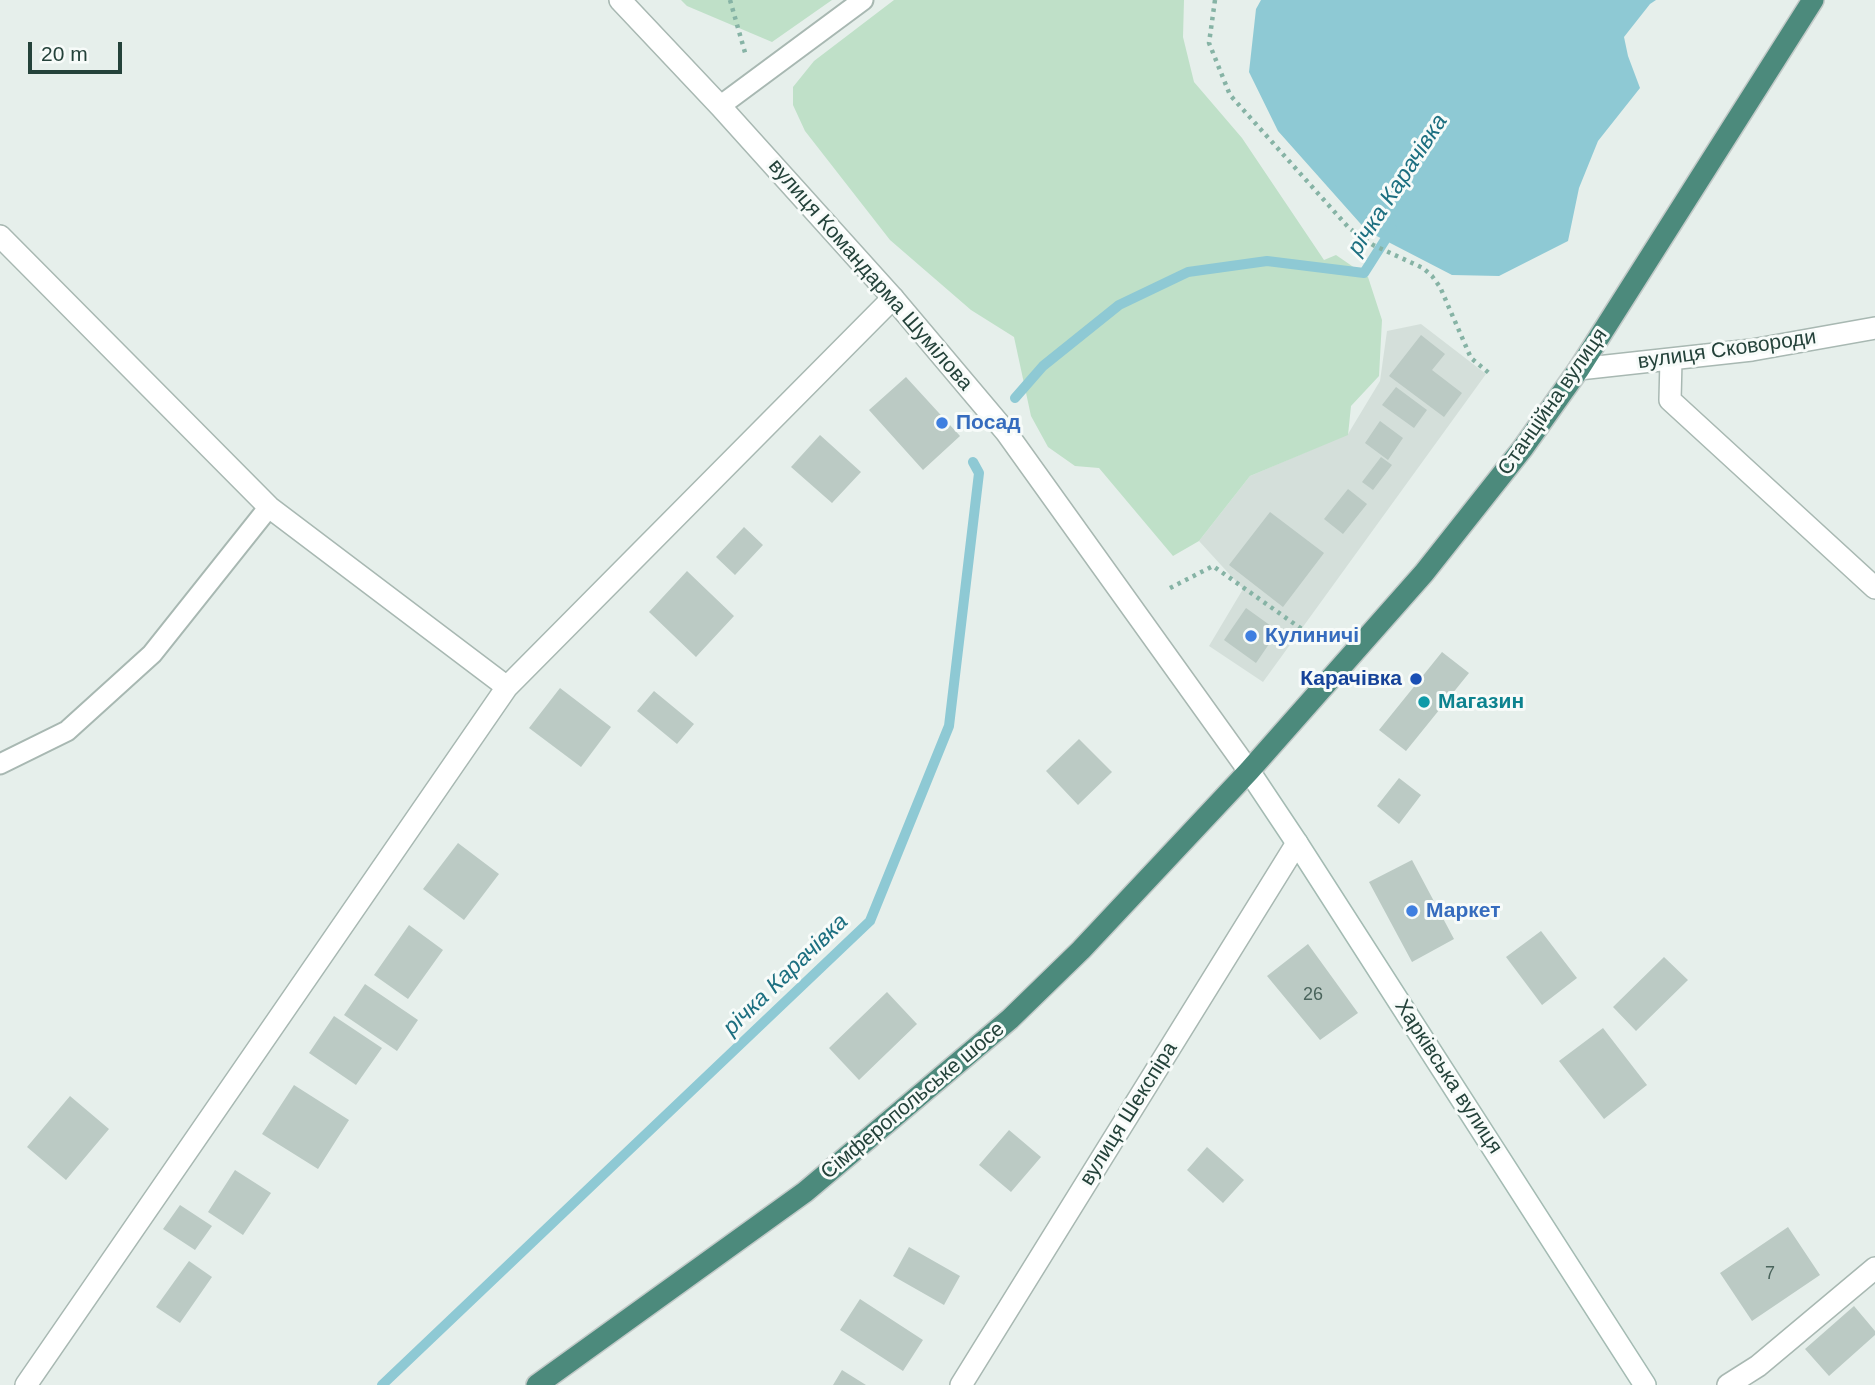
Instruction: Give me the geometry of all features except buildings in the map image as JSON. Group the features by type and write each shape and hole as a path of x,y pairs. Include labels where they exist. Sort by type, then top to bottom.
{"highway":[{"name":"Станційна вулиця","path":"1249,771 1424,573 1523,447 1579,369 1813,0"},
{"name":"Сімферопольське шосе","path":"537,1385 805,1192 1010,1019 1081,950 1249,771"}],"street":[{"name":"вулиця Командарма Шумілова","path":"620,0 720,106 893,298 1006,432 1249,771"},
{"path":"0,236 269,507 507,687"},
{"path":"26,1385 507,687 893,298"},
{"name":"вулиця Сковороди","path":"1579,369 1752,350 1875,328"},
{"path":"1671,360 1670,400 1875,588"},
{"name":"Харківська вулиця","path":"1249,771 1645,1385"},
{"name":"вулиця Шекспіра","path":"961,1385 1297,843"},
{"path":"1728,1385 1758,1366 1875,1268"}],"lane":[{"path":"720,106 863,0"},
{"path":"0,764 67,731 152,654 269,507"}],"path":[{"path":"730,0 753,82"},
{"path":"1215,0 1209,43 1230,95 1349,228 1373,245 1423,268 1432,276 1440,287 1471,358 1489,373"},
{"path":"1170,588 1213,566 1303,630"}],"shaded area":[{"path":"1421,324 1486,374 1263,682 1209,646 1243,589 1199,541 1250,476 1348,434 1380,381 1387,331"}],"green space":[{"path":"681,0 832,0 772,42 687,6"},
{"path":"894,0 1184,0 1183,37 1194,82 1242,138 1324,260 1336,255 1368,277 1382,320 1379,376 1351,406 1348,435 1250,476 1199,541 1173,556 1099,468 1075,466 1048,447 1031,416 1014,337 971,310 890,240 805,131 793,105 793,87 814,61"}],"water":[{"path":"1261,0 1656,0 1624,37 1640,88 1598,141 1579,188 1568,241 1499,276 1452,275 1367,231 1278,131 1249,72 1256,9"}],"waterway":[{"name":"річка Карачівка","path":"1015,398 1043,366 1119,305 1188,272 1267,261 1364,273 1392,229"},
{"name":"річка Карачівка","path":"382,1385 870,921 949,726 979,473 973,462"}],"place":[{"name":"Посад","path":"942,423"},
{"name":"Кулиничі","path":"1251,636"},
{"name":"Карачівка","path":"1416,679"},
{"name":"Магазин","path":"1424,702"},
{"name":"Маркет","path":"1412,911"}]}
